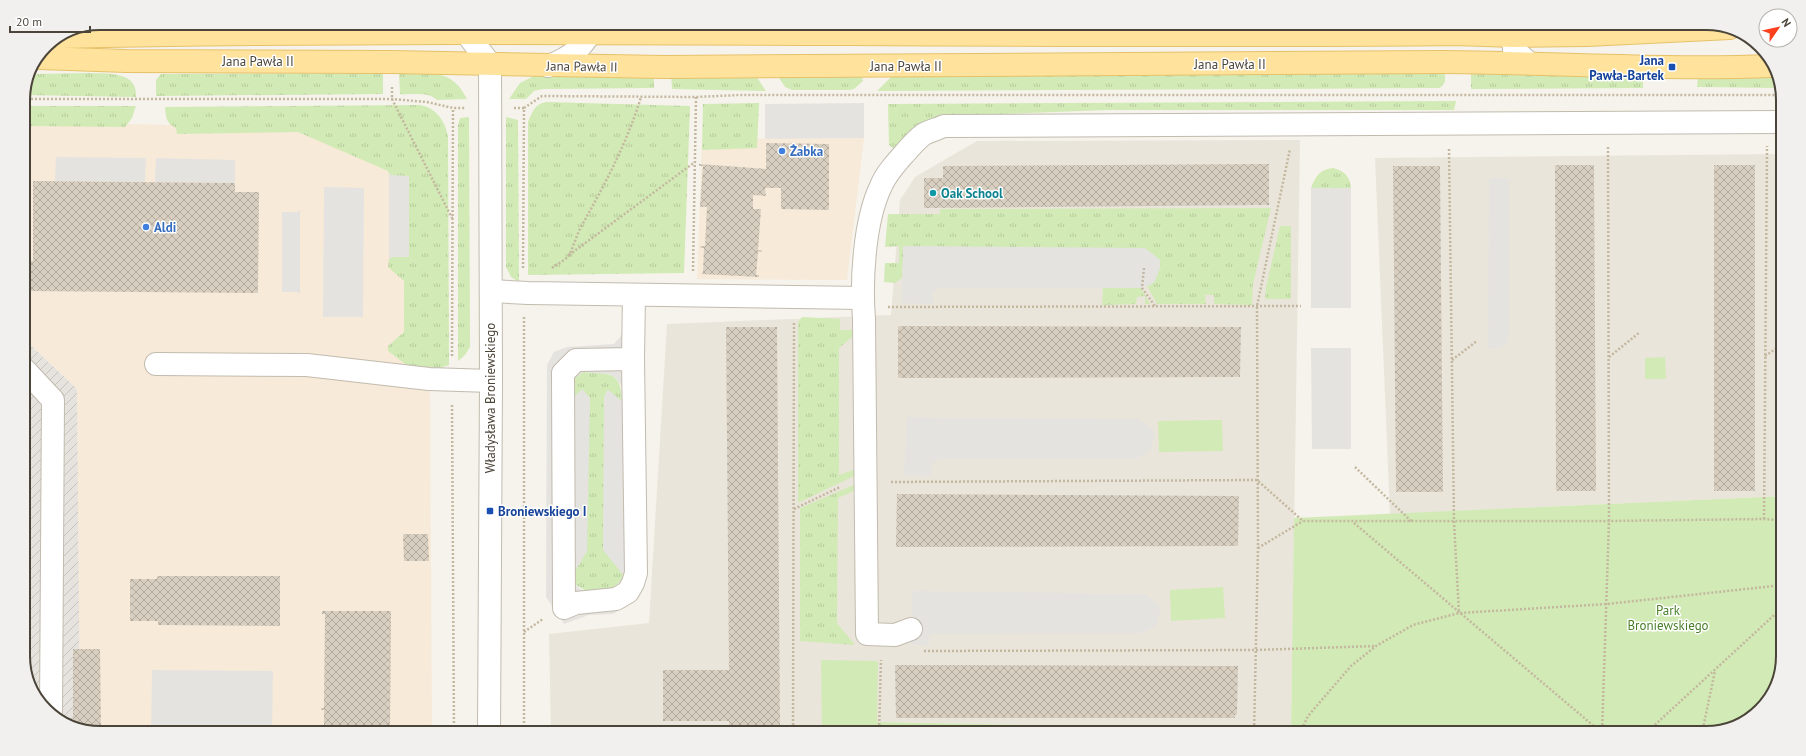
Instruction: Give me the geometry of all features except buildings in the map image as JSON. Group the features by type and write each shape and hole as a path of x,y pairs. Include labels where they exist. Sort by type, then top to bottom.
{"main road":[{"name":"Jana Pawła II","path":"70,37 359,33 423,30"},
{"name":"Jana Pawła II","path":"642,30 741,34 1092,35 1456,34 1501,30"},
{"name":"Jana Pawła II","path":"1524,30 1587,35 1689,30"},
{"name":"Jana Pawła II","path":"43,58 126,61 391,62 664,67 1529,63 1720,68 1767,66"}],"street":[{"path":"359,33 368,30"},
{"path":"466,30 490,64"},
{"path":"548,66 569,56 581,47 591,30"},
{"path":"728,30 741,34"},
{"path":"1512,30 1514,50 1529,63"},
{"name":"Władysława Broniewskiego","path":"489,726 491,381 490,64"},
{"path":"912,629 895,635 882,636 867,634 866,475 872,303 867,241 872,208 881,185 890,170 924,134 944,126 1775,122"},
{"path":"491,291 872,303"},
{"path":"633,359 576,360 563,373 564,608 576,603 616,599 628,592 633,583 636,565 633,359 634,295"},
{"path":"156,364 307,365 429,379 491,381"},
{"path":"30,375 53,400 51,706"}],"path":[{"path":"524,726 524,108 542,96 1776,95"},
{"path":"568,256 580,229 607,181 623,148 633,124 641,97"},
{"path":"693,272 696,97"},
{"path":"30,99 392,99 427,102 453,108 469,108"},
{"path":"392,99 453,220"},
{"path":"453,108 452,380 454,726"},
{"path":"1602,726 1609,521 1608,122"},
{"path":"1764,519 1765,356 1775,122"},
{"path":"1254,726 1258,548 1257,306 1291,149 1283,149"},
{"path":"1449,150 1454,522 1459,613"},
{"path":"546,272 695,162"},
{"path":"1144,268 1142,288 1155,307"},
{"path":"872,303 1155,307 1301,306"},
{"path":"793,726 794,314"},
{"path":"1609,357 1640,332"},
{"path":"1452,360 1477,341"},
{"path":"1765,356 1776,349"},
{"path":"1355,467 1412,522"},
{"path":"794,509 866,475"},
{"path":"887,482 1257,480 1303,521"},
{"path":"1258,548 1303,521 1354,523 1776,520"},
{"path":"1354,523 1594,726"},
{"path":"1303,726 1308,716 1346,672 1376,646 1413,625 1459,613 1607,604 1776,586"},
{"path":"1654,726 1776,613"},
{"path":"879,726 882,636"},
{"path":"921,651 1256,650 1376,646"},
{"path":"1703,726 1715,670"}],"shaded area":[{"path":"864,103 864,138 765,139 765,104"},
{"path":"30,122 437,130 430,393 432,726 100,726 80,723 77,389 30,345"},
{"path":"864,138 847,280 697,279 702,139"},
{"path":"1300,140 1291,726 1084,726 877,722 866,726 551,726 549,634 649,623 667,324 891,315 900,200 915,177 977,141"},
{"path":"1776,154 1776,496 1390,514 1375,158"},
{"path":"56,157 146,158 145,182 55,181"},
{"path":"156,158 235,160 235,183 155,182"},
{"path":"389,171 391,175 409,176 409,257 392,257 389,259"},
{"path":"1489,178 1509,178 1509,333 1506,344 1499,348 1488,348"},
{"path":"324,187 364,188 363,317 323,317"},
{"path":"1311,188 1351,188 1351,308 1311,308"},
{"path":"300,209 300,294 297,292 282,292 282,212 298,212"},
{"path":"903,246 1145,248 1160,260 1160,268 1155,281 1142,288 938,288 933,293 933,304 902,303"},
{"path":"623,328 645,328 644,574 638,595 628,605 613,614 589,615 564,624 546,597 547,365 554,352 567,347 614,344 621,336","holes":["583,372 609,374 616,378 622,387 622,401 608,390 604,397 603,550 624,576 617,586 604,592 591,593 580,589 570,580 587,551 590,398 582,389 570,401 570,388 575,378"]},
{"path":"30,345 77,389 80,723 57,712 47,702 37,687 31,670"},
{"path":"1311,348 1351,348 1351,449 1312,449"},
{"path":"907,417 1139,419 1154,431 1154,438 1149,452 1136,459 939,459 932,464 930,476 904,475"},
{"path":"912,591 1145,594 1159,605 1160,613 1155,627 1142,633 932,634 929,637 929,645 911,645"},
{"path":"152,670 273,671 272,726 151,726"}],"green space":[{"path":"383,73 383,94 156,96 156,80 161,74"},
{"path":"399,73 430,73 447,77 461,89 467,99 437,100 425,94 400,94"},
{"path":"654,73 654,88 543,89 534,91 526,99 509,99 520,83 536,75"},
{"path":"752,73 766,91 672,89 671,74"},
{"path":"899,73 1445,74 1445,82 1440,88 877,91 891,77"},
{"path":"35,74 113,74 127,78 132,82 136,97 30,95"},
{"path":"1471,74 1643,75 1643,88 1471,89"},
{"path":"779,75 862,76 863,81 854,89 849,90 792,90 785,87 779,78"},
{"path":"1698,76 1772,78 1775,88 1697,87"},
{"path":"1456,101 1454,110 1107,110 949,116 908,134 893,148 889,145 888,104"},
{"path":"546,102 690,106 684,273 528,275 528,122 537,107"},
{"path":"759,103 757,148 702,150 703,104"},
{"path":"30,106 136,106 132,118 125,127 30,126"},
{"path":"425,106 439,116 445,125 448,136 449,365 440,368 408,366 388,351 388,346 404,332 404,281 388,267 389,259 392,257 408,257 388,171 298,132 177,134 176,128 167,120 165,107"},
{"path":"469,117 470,347 465,355 458,361 458,125 460,118"},
{"path":"506,117 518,120 519,282 511,277 506,267"},
{"path":"1333,168 1346,175 1351,188 1311,188 1314,180 1319,174 1325,170"},
{"path":"1271,208 1253,284 1252,305 1214,304 1214,295 1205,295 1206,304 1157,304 1147,286 1150,285 904,246 902,278 895,283 884,282 885,263 899,263 899,246 885,247 888,214 940,214 940,209"},
{"path":"1280,226 1291,226 1291,299 1265,299 1266,287"},
{"path":"1140,287 1150,304 1145,304 1145,296 1137,297 1136,304 1102,305 1103,288"},
{"path":"802,317 840,319 840,330 857,330 857,333 839,348 839,475 856,469 856,475 798,503 798,322"},
{"path":"1665,357 1666,379 1645,379 1645,358"},
{"path":"583,372 607,374 616,379 619,384 622,402 608,390 604,397 624,576 612,588 598,593 584,590 570,580 570,388 575,378"},
{"path":"1222,420 1223,451 1159,452 1158,421"},
{"path":"856,484 856,490 838,498 837,623 855,645 800,641 800,508"},
{"name":"Park Broniewskiego","path":"1776,496 1776,656 1775,670 1771,683 1759,702 1745,714 1724,724 1706,726 1291,726 1294,518"},
{"path":"1223,587 1225,618 1171,621 1170,590"},
{"name":"Park Broniewskiego","path":"821,660 878,661 877,722 1084,726 822,726"}],"place":[{"name":"Jana Pawła-Bartek","path":"1672,67"},
{"name":"Żabka","path":"782,151"},
{"name":"Oak School","path":"933,193"},
{"name":"Aldi","path":"146,227"},
{"name":"Broniewskiego I","path":"490,511"}]}
